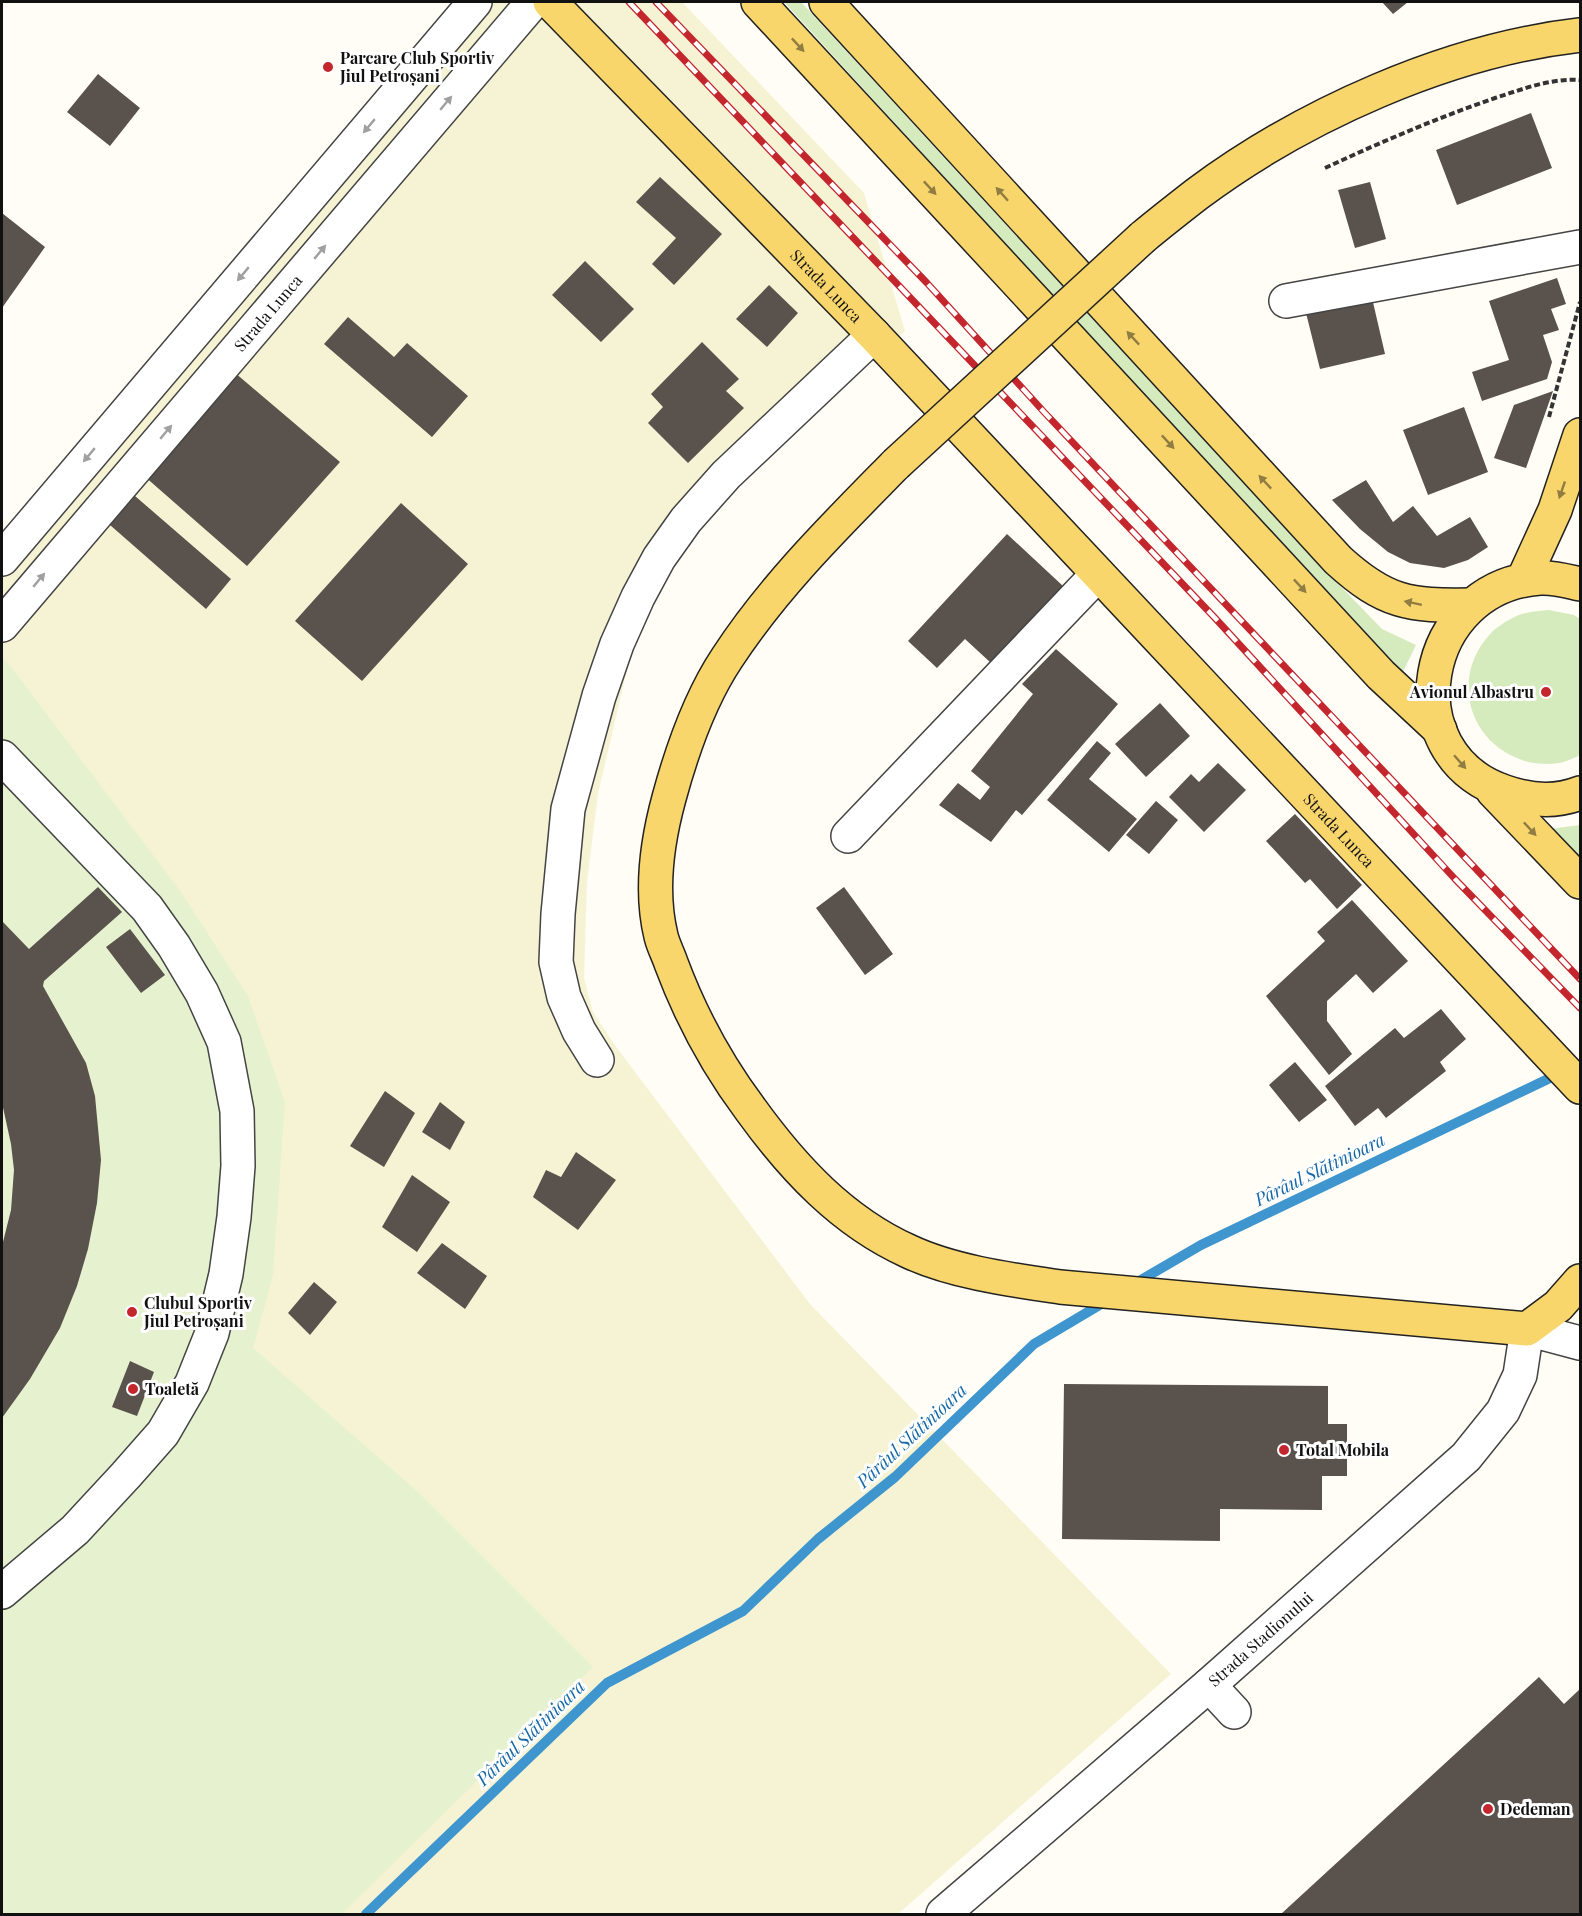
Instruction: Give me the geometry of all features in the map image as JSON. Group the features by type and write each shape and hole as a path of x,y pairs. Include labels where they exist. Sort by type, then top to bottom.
{"main road":[{"name":"Strada Lunca","path":"550,2 874,335 1581,1087"},
{"path":"758,2 1128,399 1381,675 1440,730"},
{"path":"826,2 1338,560 1367,585 1399,600 1429,606 1471,605"},
{"path":"1581,35 1516,47 1456,63 1354,102 1300,129 1247,160 1198,194 1143,237 896,464 771,597 726,659 698,713 678,766 661,830 655,883 661,936 679,985 710,1046 734,1086 776,1144 814,1185 860,1225 909,1252 963,1269 1011,1280 1060,1287 1527,1329 1558,1306 1581,1281"},
{"path":"1523,580 1555,510 1581,435"},
{"path":"1581,584 1542,578 1523,580 1504,586 1471,605 1453,626 1440,649 1434,676 1433,703 1440,730 1457,759 1469,772 1490,787 1581,882"},
{"path":"1490,787 1526,800 1565,799 1581,793"}],"street":[{"path":"2,559 475,2"},
{"name":"Strada Lunca","path":"2,625 533,2"},
{"path":"1286,301 1581,247"},
{"path":"597,1060 579,1031 564,997 556,962 558,914 568,809 599,696 617,644 654,568 686,520 726,475 874,335"},
{"path":"848,836 1098,574"},
{"path":"2,758 147,908 174,946 202,993 224,1042 237,1111 238,1166 226,1274 212,1333 192,1383 163,1433 126,1475 75,1530 2,1592"},
{"path":"1527,1329 1581,1343"},
{"name":"Strada Stadionului","path":"943,1914 1209,1685 1466,1457 1503,1411 1520,1375 1527,1329"},
{"path":"1209,1685 1234,1712"}],"path":[{"path":"1325,168 1388,138 1471,106 1535,85 1581,80"},
{"path":"1548,419 1581,302"}],"shaded area":[{"path":"462,2 682,2 864,193 905,331 811,414 695,529 662,578 633,644 598,794 587,882 584,978 593,1012 614,1044 810,1304 1171,1674 898,1914 2,1914 2,538"}],"green space":[{"path":"784,2 801,2 1291,535 1382,629 1416,645 1401,676"},
{"path":"1549,610 1574,615 1580,619 1580,755 1554,764 1522,760 1503,750 1487,737 1476,721 1470,703 1468,684 1472,665 1480,647 1494,630 1505,622 1529,612"},
{"name":"Clubul Sportiv Jiul Petroșani","path":"2,657 181,892 248,996 285,1102 273,1276 253,1348 417,1491 593,1667 342,1914 2,1914"},
{"path":"1580,825 1580,862 1549,829"}],"building":[{"path":"1382,2 1408,2 1393,14"},
{"path":"98,74 140,108 110,146 67,112"},
{"path":"1531,113 1552,168 1457,205 1436,150"},
{"path":"660,177 722,234 674,285 652,264 676,238 636,202"},
{"path":"1370,182 1386,239 1355,248 1338,190"},
{"path":"2,213 45,247 2,308"},
{"path":"585,261 634,309 601,342 552,295"},
{"path":"1557,278 1566,304 1551,309 1559,330 1543,335 1552,362 1547,379 1482,401 1472,372 1509,360 1489,301"},
{"path":"769,285 798,313 767,347 736,319"},
{"path":"1372,298 1385,354 1320,369 1306,313"},
{"path":"348,317 394,357 407,343 468,396 432,437 324,344"},
{"path":"702,342 739,379 726,391 744,408 688,463 648,423 663,407 651,394"},
{"path":"234,372 340,462 247,566 143,475"},
{"path":"1553,391 1526,468 1494,458 1514,405"},
{"path":"1464,407 1488,472 1428,495 1403,430"},
{"path":"1366,480 1393,522 1413,506 1437,536 1470,517 1488,547 1468,560 1444,568 1410,563 1388,552 1360,529 1332,500"},
{"path":"135,496 231,579 206,609 110,525"},
{"path":"401,503 468,564 362,681 295,621"},
{"path":"1007,534 1063,586 991,663 965,639 937,668 908,641"},
{"path":"1056,649 1118,704 1022,815 1016,810 991,842 939,805 958,783 980,800 990,787 971,771 1033,694 1022,684"},
{"path":"1160,703 1190,736 1146,777 1115,744"},
{"path":"1097,741 1111,753 1089,779 1137,819 1109,852 1047,800"},
{"path":"1218,763 1246,790 1204,832 1169,797 1191,774 1199,782"},
{"path":"1156,801 1178,820 1149,854 1126,835"},
{"path":"1295,814 1362,885 1337,909 1310,879 1305,883 1266,841"},
{"path":"98,887 122,912 44,981 43,986 86,1063 95,1096 101,1160 97,1203 88,1249 77,1286 60,1328 30,1379 2,1418 2,1246 11,1210 14,1170 2,1103 2,921 29,949"},
{"path":"844,887 893,954 865,975 816,908"},
{"path":"1352,900 1408,961 1373,993 1356,974 1327,1001 1327,1021 1352,1054 1329,1075 1266,996 1325,941 1317,932"},
{"path":"130,929 165,975 141,993 106,947"},
{"path":"1441,1009 1466,1039 1440,1062 1446,1071 1386,1118 1378,1108 1355,1126 1325,1086 1395,1028 1404,1038"},
{"path":"1295,1062 1327,1100 1299,1122 1269,1085"},
{"path":"385,1091 415,1113 384,1167 350,1146"},
{"path":"440,1102 465,1122 450,1150 422,1132"},
{"path":"576,1152 616,1180 578,1230 533,1197 546,1170 561,1177"},
{"path":"412,1175 450,1202 417,1252 382,1227"},
{"path":"442,1243 487,1276 465,1309 417,1273"},
{"path":"314,1282 337,1302 310,1335 288,1313"},
{"name":"Toaletă","path":"130,1361 154,1372 137,1416 112,1407"},
{"path":"1064,1384 1328,1386 1328,1424 1347,1424 1347,1476 1322,1476 1322,1510 1220,1509 1220,1541 1062,1539"},
{"name":"Dedeman","path":"1539,1677 1564,1704 1580,1689 1580,1914 1281,1914"}],"waterway":[{"name":"Pârâul Slătinioara","path":"1134,1284 1201,1245 1548,1079"},
{"name":"Pârâul Slătinioara","path":"366,1914 607,1683 743,1611 818,1539 895,1477 1034,1344 1108,1300"}],"railway":[{"path":"629,2 1215,618 1455,879 1580,1008"},
{"path":"656,2 927,283 1044,412 1580,979"}],"place":[{"name":"Parcare Club Sportiv Jiul Petroșani","path":"328,67"},
{"name":"Avionul Albastru","path":"1546,692"},
{"name":"Clubul Sportiv Jiul Petroșani","path":"132,1312"},
{"name":"Toaletă","path":"133,1389"},
{"name":"Total Mobila","path":"1284,1450"},
{"name":"Dedeman","path":"1488,1809"}]}
